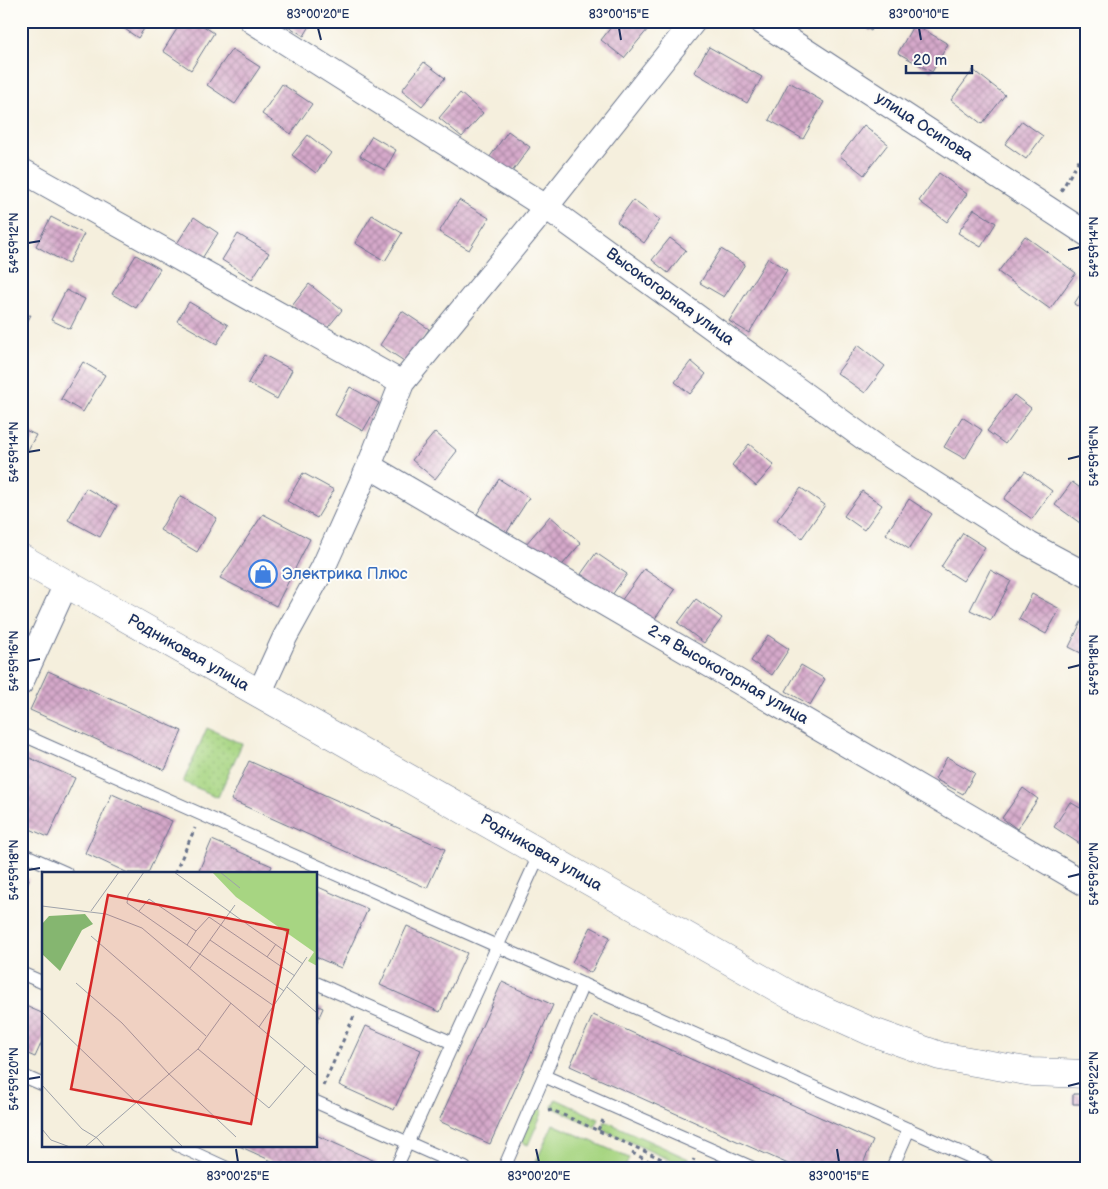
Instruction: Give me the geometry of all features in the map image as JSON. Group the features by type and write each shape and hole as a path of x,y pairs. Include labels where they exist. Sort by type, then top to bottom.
{"street":[{"name":"Высокогорная улица","path":"252,21 546,207 878,448 1029,544 1087,575"},
{"path":"259,694 285,637 323,568 369,466 402,383 546,207 694,21"},
{"name":"улица Осипова","path":"760,21 1087,234"},
{"path":"21,170 402,383"},
{"name":"2-я Высокогорная улица","path":"369,466 1087,885"},
{"name":"Родниковая улица","path":"21,558 790,995 870,1032 940,1056 1032,1072 1087,1074"},
{"path":"21,682 66,584"}],"lane":[{"path":"21,734 984,1163 990,1168"},
{"path":"21,853 64,872"},
{"path":"396,1168 540,853"},
{"path":"21,973 42,982"},
{"path":"318,984 453,1043"},
{"path":"504,1168 583,984"},
{"path":"21,1075 42,1084"},
{"path":"544,1076 753,1168"},
{"path":"318,1097 407,1142 465,1168"},
{"path":"892,1168 908,1129"},
{"path":"179,1146 227,1168"}],"path":[{"path":"1051,210 1087,146"},
{"path":"175,872 201,814"},
{"path":"318,1097 361,1002"},
{"path":"546,1112 552,1110 682,1168"},
{"path":"598,1130 603,1118"},
{"path":"632,1153 664,1168"},
{"path":"690,1168 694,1158"},
{"path":"1071,1168 1081,1168"}],"green space":[{"path":"207,728 242,744 218,797 183,782"},
{"path":"556,1099 599,1119 595,1127 552,1107"},
{"path":"537,1103 543,1111 528,1145 521,1142"},
{"path":"605,1121 691,1160 688,1168 601,1129"},
{"path":"553,1124 629,1158 625,1168 542,1168 535,1164"}],"building":[{"path":"113,21 149,21 138,38"},
{"path":"182,21 196,21 214,33 191,70 163,51"},
{"path":"287,21 313,21 304,36 285,24"},
{"path":"616,21 638,21 648,29 624,58 601,40"},
{"path":"854,21 876,21 871,31"},
{"path":"914,24 948,44 932,72 898,53"},
{"path":"709,47 762,77 747,103 694,72"},
{"path":"232,49 260,67 235,104 207,85"},
{"path":"424,62 445,78 422,106 402,90"},
{"path":"973,70 1005,95 982,124 951,100"},
{"path":"789,82 824,102 803,139 769,120"},
{"path":"282,84 312,104 291,134 262,114"},
{"path":"460,93 483,113 462,137 439,118"},
{"path":"1022,121 1043,136 1026,159 1005,144"},
{"path":"864,125 888,144 864,175 840,156"},
{"path":"508,131 530,147 509,176 487,161"},
{"path":"308,135 331,153 316,173 292,155"},
{"path":"372,136 396,150 385,170 360,156"},
{"path":"939,173 967,194 947,222 919,201"},
{"path":"459,200 489,218 469,250 439,232"},
{"path":"633,200 660,220 644,243 617,222"},
{"path":"974,209 996,223 981,247 958,233"},
{"path":"372,215 402,233 385,261 355,243"},
{"path":"51,217 84,234 68,264 36,246"},
{"path":"194,217 218,233 201,260 176,245"},
{"path":"238,234 269,253 252,279 222,260"},
{"path":"1025,236 1076,273 1050,309 998,272"},
{"path":"670,238 686,250 668,273 652,260"},
{"path":"721,249 745,264 724,297 700,283"},
{"path":"136,255 160,269 136,308 112,294"},
{"path":"768,258 787,270 749,333 729,321"},
{"path":"309,284 342,310 325,331 292,306"},
{"path":"1087,284 1087,312 1074,304"},
{"path":"66,290 85,299 70,329 51,320"},
{"path":"189,302 228,325 217,344 177,321"},
{"path":"402,311 429,329 407,363 380,345"},
{"path":"31,315 21,333 21,316"},
{"path":"858,345 885,366 865,393 837,373"},
{"path":"264,355 292,370 277,399 248,383"},
{"path":"691,361 706,374 690,394 675,382"},
{"path":"83,362 105,375 83,412 61,399"},
{"path":"350,387 379,403 363,431 335,415"},
{"path":"1014,395 1031,408 1005,444 987,431"},
{"path":"962,417 982,430 965,459 944,447"},
{"path":"21,428 36,435 21,463"},
{"path":"435,432 457,451 435,479 412,460"},
{"path":"749,444 774,465 756,486 732,465"},
{"path":"1025,471 1052,491 1032,519 1004,499"},
{"path":"303,473 334,490 317,518 287,501"},
{"path":"499,479 529,498 507,532 477,514"},
{"path":"1072,482 1087,493 1087,528 1055,505"},
{"path":"86,488 117,506 100,537 68,520"},
{"path":"801,488 825,505 802,538 777,520"},
{"path":"862,491 882,505 864,530 844,516"},
{"path":"180,496 217,518 197,552 160,530"},
{"path":"909,499 932,514 909,549 886,534"},
{"path":"263,514 310,539 276,606 220,578"},
{"path":"550,516 581,543 557,571 526,544"},
{"path":"963,533 985,547 963,581 941,567"},
{"path":"596,553 627,574 612,595 581,574"},
{"path":"644,569 675,590 652,623 621,601"},
{"path":"990,570 1011,581 991,620 970,610"},
{"path":"1032,594 1060,609 1046,634 1019,619"},
{"path":"696,599 722,618 704,643 678,623"},
{"path":"1083,618 1087,620 1087,656 1069,647"},
{"path":"768,635 789,649 772,675 751,661"},
{"path":"801,665 825,679 810,705 786,691"},
{"path":"48,671 182,731 165,770 30,710"},
{"path":"21,754 75,778 48,837 21,825"},
{"path":"947,757 975,773 963,794 935,779"},
{"path":"249,761 445,849 427,888 231,800"},
{"path":"1023,788 1038,799 1017,829 1002,818"},
{"path":"112,794 172,821 148,872 126,872 85,853"},
{"path":"1070,802 1087,812 1087,834 1080,844 1054,827"},
{"path":"212,840 272,866 269,872 198,872"},
{"path":"21,876 29,879 21,896"},
{"path":"318,887 368,909 341,968 318,958"},
{"path":"407,926 467,953 440,1012 380,985"},
{"path":"591,927 610,937 591,973 572,962"},
{"path":"502,982 553,1005 490,1144 439,1121"},
{"path":"21,1004 42,1013 42,1041 35,1057 21,1051"},
{"path":"318,1006 323,1008 318,1019"},
{"path":"593,1015 873,1141 861,1168 797,1168 570,1066"},
{"path":"366,1026 421,1050 394,1110 339,1085"},
{"path":"1073,1094 1085,1094 1086,1104 1073,1104"},
{"path":"318,1136 377,1162 374,1168 287,1168 239,1146 318,1146"}],"place":[{"name":"Электрика Плюс","path":"263,574"}]}
